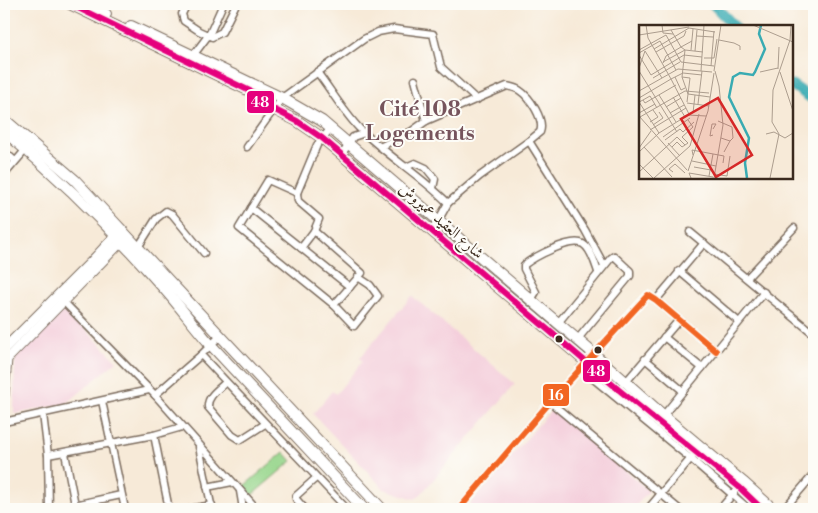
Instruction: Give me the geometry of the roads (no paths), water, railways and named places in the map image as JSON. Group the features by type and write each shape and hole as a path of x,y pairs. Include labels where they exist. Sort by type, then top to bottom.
{"main road":[{"name":"شارع العقيد عميروش","path":"79,5 254,93 261,103 297,121 322,138 434,225 462,241 577,340 587,361 625,383 696,453 762,509"},
{"name":"شارع العقيد عميروش","path":"191,60 282,98 302,108 351,140 434,225 454,251 587,361 660,418"},
{"path":"4,120 118,239 136,251 188,320 364,509"},
{"path":"4,131 29,146 75,180 136,251 220,335 382,509"},
{"path":"4,395 5,358 118,239"},
{"path":"454,251 462,241"},
{"path":"4,349 61,298"},
{"path":"238,374 247,365"},
{"name":"شارع العقيد عميروش","path":"738,488 773,509"}],"street":[{"path":"187,4 182,14 184,21 208,36 217,35 222,32 236,4"},
{"path":"191,60 208,36 223,4"},
{"path":"247,147 282,98 364,39 378,32 394,29 430,33 434,36 439,65 477,100"},
{"path":"317,72 354,122 380,147 433,188 448,203"},
{"path":"415,80 426,121"},
{"path":"380,147 412,131 426,121 507,86 521,91 531,102 542,122 540,132 480,176 448,203 434,225"},
{"path":"342,154 351,140 354,122"},
{"path":"300,248 314,231 319,220 298,201 297,193 317,145 331,128"},
{"path":"351,140 365,133"},
{"path":"529,141 585,230 604,265"},
{"path":"4,175 29,146"},
{"path":"4,151 15,161"},
{"path":"406,167 416,163 426,168 435,179 433,188"},
{"path":"297,193 268,180 239,228 334,305 354,326 378,296 370,285 358,277"},
{"path":"251,208 350,287"},
{"path":"136,251 156,219 166,211 172,214 204,253"},
{"path":"747,278 794,228"},
{"path":"314,231 362,272 334,305"},
{"path":"690,232 814,334"},
{"path":"531,300 536,292 524,269 524,265 559,247 574,242 584,245 588,249 598,272"},
{"path":"656,300 704,243"},
{"path":"558,324 598,272 611,258 616,256 630,270 630,276 577,340"},
{"path":"679,271 739,322"},
{"path":"660,418 764,292"},
{"path":"459,509 550,402 646,296 650,295 716,350"},
{"path":"61,298 152,392 257,509"},
{"path":"625,383 679,320"},
{"path":"4,422 152,392 201,355 220,335"},
{"path":"664,337 702,368"},
{"path":"201,355 347,509"},
{"path":"645,359 683,391"},
{"path":"587,361 696,453 648,509"},
{"path":"226,382 209,399 208,407 232,435 240,440 265,424"},
{"path":"102,401 125,509"},
{"path":"550,402 679,509"},
{"path":"43,414 48,455 49,509"},
{"path":"48,455 154,436 182,427"},
{"path":"154,436 169,509"},
{"path":"190,509 212,507 199,446"},
{"path":"65,453 75,505"},
{"path":"784,509 814,474"},
{"path":"305,509 296,500 296,496 316,478"},
{"path":"207,487 232,482"},
{"path":"720,509 738,488 749,509"},
{"path":"240,490 243,509"},
{"path":"56,509 121,495"}],"waterway":[{"path":"713,4 733,25"},
{"path":"793,86 814,100"}],"district":[{"name":"Cité 108 Logements","path":"420,121"}]}
